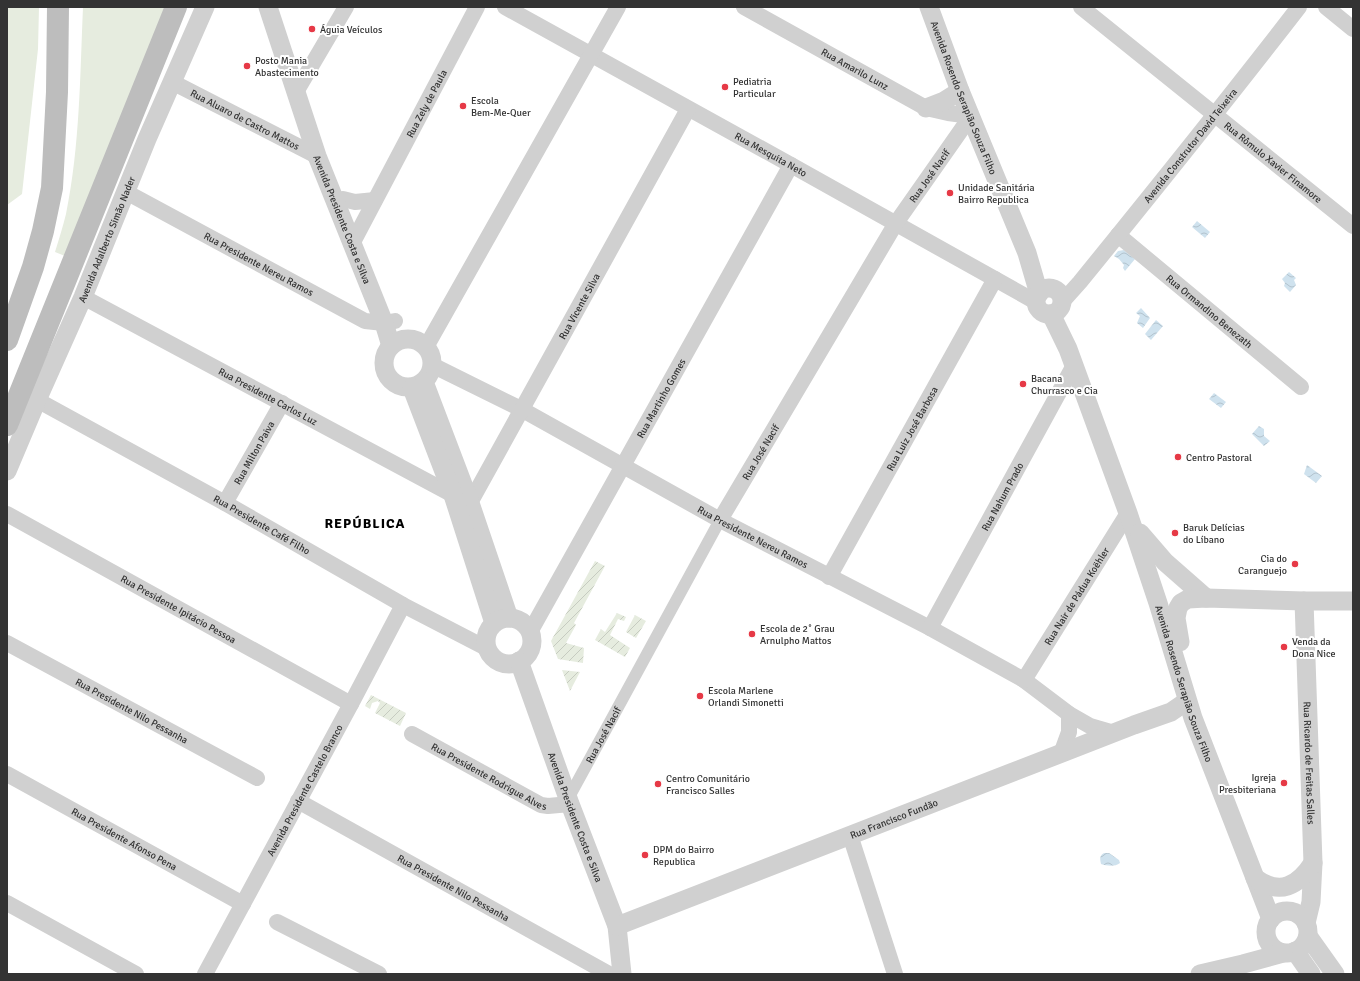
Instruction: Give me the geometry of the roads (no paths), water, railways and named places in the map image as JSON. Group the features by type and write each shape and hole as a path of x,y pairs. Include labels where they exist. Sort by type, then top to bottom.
{"main road":[{"path":"7,340 33,267 43,231 52,188 57,92 58,7"},
{"path":"7,425 176,7"}],"street":[{"name":"Avenida Adalberto Simão Nader","path":"7,471 83,297 172,82 205,7"},
{"name":"Avenida Presidente Costa e Silva","path":"262,7 280,43"},
{"name":"Avenida Presidente Costa e Silva","path":"268,7 317,156 355,239 397,343"},
{"path":"296,92 346,7"},
{"name":"Rua Zely de Paula","path":"355,239 477,7"},
{"name":"Rua Mesquita Neto","path":"505,7 995,279 1050,300"},
{"path":"426,347 618,7"},
{"name":"Rua Amarilo Lunz","path":"744,7 926,108 972,116"},
{"name":"Avenida Rosendo Serapião Souza Filho","path":"929,7 960,91 972,116 1027,253 1050,300 1128,512 1158,603 1190,709 1271,919"},
{"name":"Rua Rômulo Xavier Finamore","path":"1081,7 1353,226"},
{"name":"Avenida Construtor David Teixeira","path":"1050,300 1080,282 1179,158 1215,116 1299,7"},
{"path":"1326,7 1353,29"},
{"name":"Rua Aluaro de Castro Mattos","path":"172,82 317,156"},
{"path":"926,108 944,101 960,91"},
{"name":"Avenida Presidente Costa e Silva","path":"296,92 326,154 343,199 355,239"},
{"name":"Rua Vicente Silva","path":"462,499 521,409 688,109"},
{"name":"Rua José Nacif","path":"569,801 720,520 896,223 972,116"},
{"name":"Rua Martinho Gomes","path":"530,632 791,165"},
{"name":"Rua Presidente Nereu Ramos","path":"126,192 365,321 389,322"},
{"path":"343,199 355,202 375,200"},
{"name":"Rua Ormandino Benezath","path":"1118,235 1301,387"},
{"name":"Rua Luiz José Barbosa","path":"830,577 995,279"},
{"name":"Rua Presidente Carlos Luz","path":"83,297 462,499"},
{"path":"412,339 420,342 426,347 431,355 432,365 430,374 418,385 403,387 395,384 388,378 384,362 386,353 397,343 412,339"},
{"name":"Rua Nahum Prado","path":"930,628 1071,357"},
{"name":"Rua Presidente Nereu Ramos","path":"432,365 521,409 720,520 930,628 1024,680 1069,714 1090,726 1114,733"},
{"path":"418,385 462,499 502,620"},
{"name":"Rua Presidente Café Filho","path":"37,400 225,503 402,606 488,649"},
{"name":"Rua Milton Paiva","path":"225,503 282,403"},
{"name":"Avenida Rosendo Serapião Souza Filho","path":"1128,512 1144,538 1154,550 1180,576 1206,598"},
{"name":"Rua Nair de Pádua Koëhler","path":"1024,680 1128,512"},
{"name":"Rua Presidente Ipitácio Pessoa","path":"7,514 351,704"},
{"path":"1273,600 1284,595 1303,590 1353,588"},
{"path":"1190,709 1188,683 1176,618 1178,608 1181,603 1188,599 1206,598 1353,601"},
{"name":"Rua Ricardo de Freitas Salles","path":"1304,601 1313,863 1311,902 1307,929"},
{"name":"Avenida Presidente Castelo Branco","path":"205,974 351,704 402,606"},
{"path":"502,620 518,620 525,625 530,632 532,640 530,649 526,656 519,662 510,664 501,662 493,657 488,649 486,642 489,629 502,620"},
{"name":"Rua Presidente Nilo Pessanha","path":"7,643 257,778"},
{"name":"Avenida Presidente Costa e Silva","path":"519,662 569,801 617,926 622,974"},
{"name":"Rua Francisco Fundão","path":"617,926 1114,733 1171,712 1190,709"},
{"path":"1061,754 1069,732 1069,714"},
{"name":"Rua Presidente Rodrigue Alves","path":"412,734 540,805 548,806 569,801"},
{"name":"Rua Presidente Afonso Pena","path":"7,774 243,904"},
{"name":"Rua Presidente Nilo Pessanha","path":"298,800 609,974"},
{"path":"850,835 895,974"},
{"path":"1255,878 1263,884 1273,887 1293,885 1301,879 1313,863"},
{"path":"7,903 136,974"},
{"path":"1311,974 1289,952 1273,947 1267,938 1266,931 1268,924 1271,919 1278,914 1290,912 1301,917 1335,974"},
{"path":"277,922 372,972"},
{"path":"1200,974 1301,948 1305,942 1307,929"},
{"path":"1243,964 1267,938"}],"water":[{"path":"1197,221 1210,232 1205,238 1192,227"},
{"path":"1124,250 1135,259 1125,271 1123,268 1124,265 1114,256 1118,251"},
{"path":"1289,272 1296,278 1294,280 1296,285 1290,292 1284,286 1285,283 1282,279"},
{"path":"1141,308 1150,318 1143,328 1137,323 1140,316 1136,313"},
{"path":"1156,320 1163,326 1151,340 1145,334"},
{"path":"1214,393 1226,402 1221,408 1209,399"},
{"path":"1259,426 1264,429 1264,436 1270,441 1264,446 1252,434"},
{"path":"1307,465 1322,476 1316,483 1304,474"},
{"path":"1104,853 1109,853 1119,860 1120,863 1111,866 1101,864 1100,859"}],"place":[{"name":"Águia Veículos","path":"312,29"},
{"name":"Posto Mania Abastecimento","path":"247,66"},
{"name":"Pediatria Particular","path":"725,87"},
{"name":"Escola Bem-Me-Quer","path":"463,106"},
{"name":"Unidade Sanitária Bairro Republica","path":"950,193"},
{"name":"Bacana Churrasco e Cia","path":"1023,384"},
{"name":"Centro Pastoral","path":"1178,457"},
{"name":"Baruk Delícias do Líbano","path":"1175,533"},
{"name":"Cia do Caranguejo","path":"1295,564"},
{"name":"Escola de 2˚ Grau Arnulpho Mattos","path":"752,634"},
{"name":"Venda da Dona Nice","path":"1284,647"},
{"name":"Escola Marlene Orlandi Simonetti","path":"700,696"},
{"name":"Igreja Presbiteriana","path":"1284,783"},
{"name":"Centro Comunitário Francisco Salles","path":"658,784"},
{"name":"DPM do Bairro Republica","path":"645,855"}],"district":[{"name":"REPÚBLICA","path":"365,523"}]}
